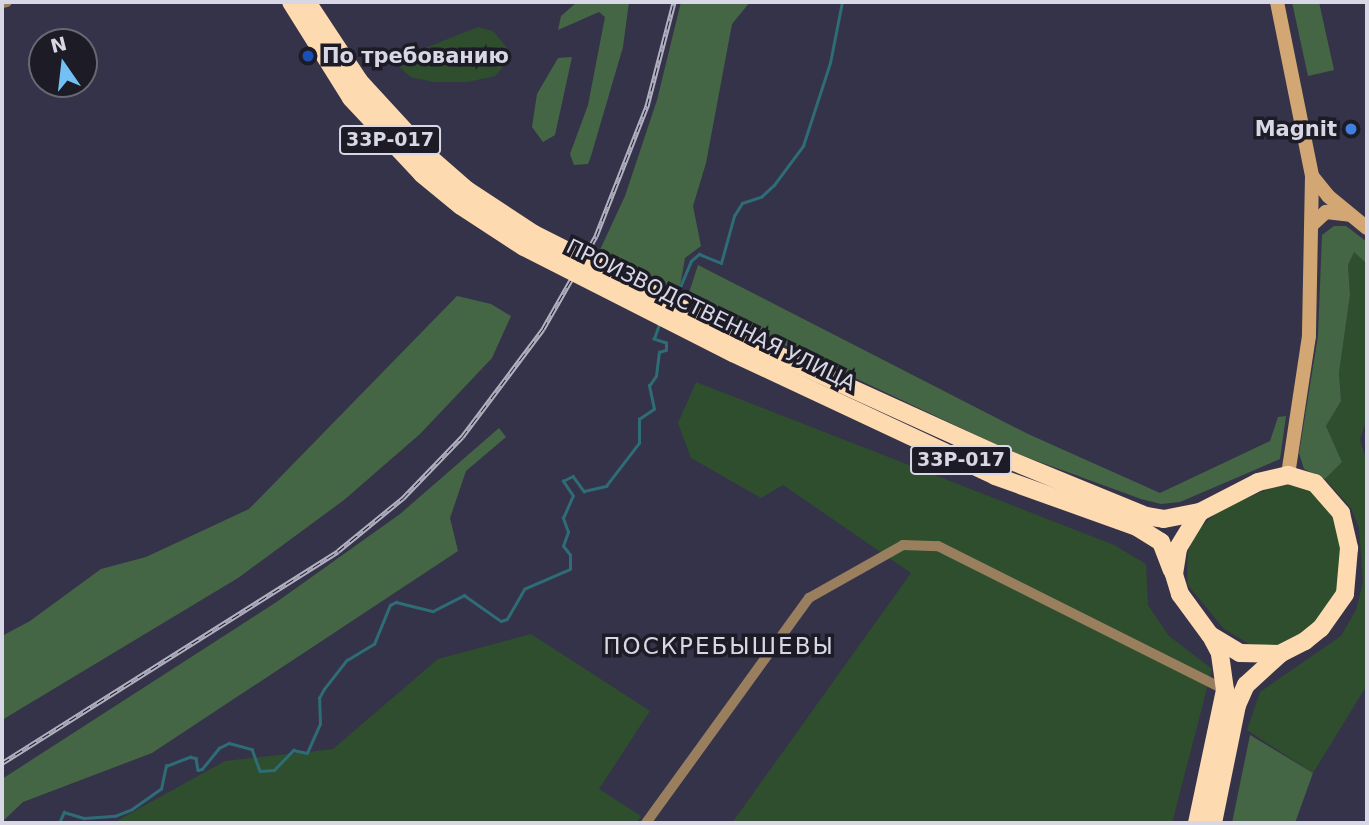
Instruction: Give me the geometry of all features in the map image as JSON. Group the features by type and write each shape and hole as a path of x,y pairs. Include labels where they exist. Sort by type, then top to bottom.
{"highway":[{"name":"ПРОИЗВОДСТВЕННАЯ УЛИЦА","path":"291,2 351,98 422,174 461,206 995,476 1145,530 1161,542 1174,574"},
{"name":"ПРОИЗВОДСТВЕННАЯ УЛИЦА","path":"307,2 359,81 428,156 529,240"},
{"name":"ПРОИЗВОДСТВЕННАЯ УЛИЦА","path":"736,345 1146,516 1164,519 1200,512"},
{"name":"33Р-017","path":"1200,512 1258,482 1287,475"},
{"path":"1213,823 1237,705 1246,685 1280,653 1321,628 1336,611 1349,571 1349,548 1341,513 1315,483 1287,475"},
{"path":"1174,574 1178,548 1200,512"},
{"name":"33Р-017","path":"1174,574 1186,603 1220,653 1225,690 1197,823"},
{"name":"33Р-017","path":"1210,635 1240,653 1280,653"}],"main road":[{"path":"1277,2 1312,176 1309,337 1287,475"},
{"path":"1312,176 1367,228"},
{"path":"1313,224 1326,212 1351,215"}],"street":[{"path":"646,823 809,598 903,545 938,546 1225,690"}],"green space":[{"path":"577,2 629,2 623,47 591,156 588,164 574,165 570,154 588,105 605,17 599,12 558,30 561,16"},
{"path":"681,2 750,2 732,24 706,163 693,206 701,246 685,258 679,292 599,252 625,196 657,100"},
{"path":"1292,2 1319,2 1334,70 1308,76"},
{"path":"478,27 493,31 507,48 506,64 495,76 468,82 433,82 411,77 400,68 405,56"},
{"path":"572,57 555,135 543,142 532,127 537,94 558,58"},
{"path":"1334,226 1346,226 1367,242 1367,264 1354,252 1348,265 1350,295 1339,373 1341,401 1326,426 1342,462 1325,479 1304,469 1299,453 1318,336 1322,235"},
{"path":"1354,251 1367,264 1367,418 1360,439 1367,463 1367,685 1313,773 1247,730 1260,692 1341,636 1356,610 1363,582 1359,528 1351,508 1325,479 1342,462 1326,426 1341,401 1339,373 1350,295 1348,265"},
{"path":"698,265 1028,434 1160,493 1270,441 1278,417 1286,416 1280,459 1180,502 1161,504 1141,499 1010,451 687,299"},
{"path":"457,296 491,304 511,316 492,358 420,434 344,500 238,578 2,720 2,636 30,621 101,569 146,557 249,509"},
{"path":"696,382 1114,545 1146,564 1148,605 1169,636 1212,669 1172,823 732,823 911,573 783,485 761,498 691,458 678,423"},
{"path":"499,428 506,437 466,471 450,518 458,551 152,753 23,802 2,822 2,779 278,601 400,514"},
{"path":"1286,482 1311,489 1322,499 1339,528 1341,572 1336,596 1312,626 1277,647 1258,649 1224,629 1187,584 1188,551 1195,533 1220,509"},
{"path":"531,634 650,711 599,789 641,816 636,823 113,823 225,761 333,749 438,659"},
{"path":"1250,735 1313,773 1295,823 1232,823"}],"waterway":[{"path":"675,299 691,261 699,254 721,263 734,216 742,203 761,197 774,185 803,146 830,63 842,2"},
{"path":"59,823 64,812 84,818 115,816 132,809 161,789 166,766 190,757 196,758 198,770 202,769 219,748 229,743 252,749 260,771 274,770 293,750 307,753 320,724 319,698 324,689 347,660 374,644 390,605 396,602 433,611 464,595 501,621 507,619 524,589 570,569 570,555 563,546 568,532 563,518 573,496 563,481 573,476 584,491 606,486 639,443 639,419 654,409 649,386 656,376 659,352 666,350 666,343 654,339 660,322"}],"railway":[{"path":"2,763 338,551 403,498 462,437 543,329 596,236 647,106 674,2"}],"place":[{"name":"По требованию","path":"308,56"},
{"name":"Magnit","path":"1351,129"}],"district":[{"name":"ПОСКРЕБЫШЕВЫ","path":"719,646"}]}
